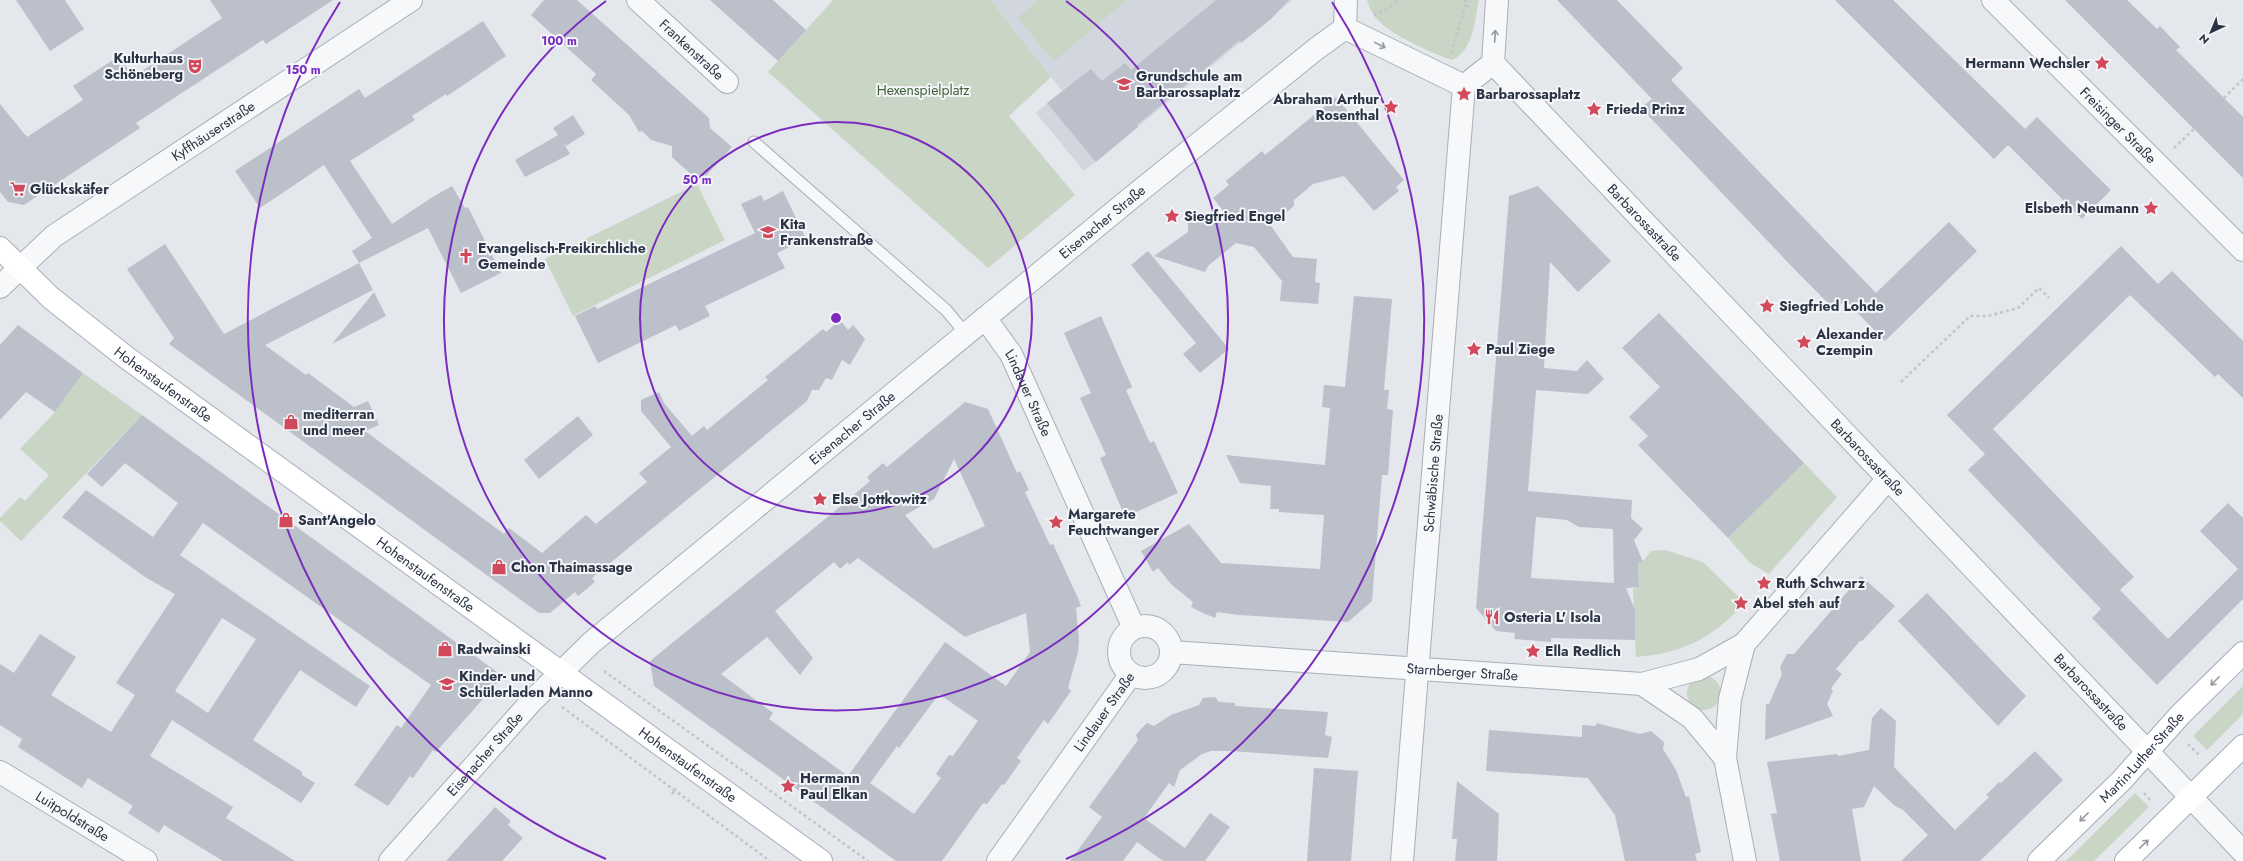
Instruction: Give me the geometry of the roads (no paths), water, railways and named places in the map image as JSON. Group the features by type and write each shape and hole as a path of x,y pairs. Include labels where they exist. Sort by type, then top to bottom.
{"main road":[{"name":"Hohenstaufenstraße","path":"0,248 51,298 126,358 821,861"},
{"name":"Martin-Luther-Straße","path":"2039,861 2122,780 2243,653"},
{"path":"2126,861 2243,746"}],"street":[{"name":"Kyffhäuserstraße","path":"0,287 19,267 54,236 411,0"},
{"name":"Frankenstraße","path":"638,0 727,82"},
{"path":"1346,0 1345,28 1464,86 1493,63 1497,0"},
{"name":"Freisinger Straße","path":"1993,0 2243,250"},
{"name":"Eisenacher Straße","path":"390,861 531,702 601,635 985,318 1316,49 1345,28"},
{"name":"Barbarossastraße","path":"1493,63 1887,480 2192,796 2243,852"},
{"name":"Schwäbische Straße","path":"1402,861 1464,86"},
{"name":"Lindauer Straße","path":"985,318 1011,354 1134,628 1127,633 1119,646 1120,662 1131,674 998,861"},
{"path":"1745,861 1725,758 1730,700 1744,644 1887,480"},
{"path":"1131,674 1138,677 1154,677 1166,667 1171,652 1170,644 1159,630 1142,626 1134,628"},
{"name":"Starnberger Straße","path":"1171,652 1642,684 1699,669 1744,644"},
{"path":"1642,684 1692,718 1725,758"},
{"name":"Luitpoldstraße","path":"0,772 146,861"}],"lane":[{"path":"754,142 946,310 966,334"}],"place":[{"name":"Hermann Wechsler","path":"2102,63"},
{"name":"Kulturhaus Schöneberg","path":"195,66"},
{"name":"Grundschule am Barbarossaplatz","path":"1124,84"},
{"name":"Barbarossaplatz","path":"1464,94"},
{"name":"Abraham Arthur Rosenthal","path":"1391,107"},
{"name":"Frieda Prinz","path":"1594,109"},
{"name":"Glückskäfer","path":"18,189"},
{"name":"Elsbeth Neumann","path":"2151,208"},
{"name":"Siegfried Engel","path":"1172,216"},
{"name":"Kita Frankenstraße","path":"768,232"},
{"name":"Evangelisch-Freikirchliche Gemeinde","path":"466,256"},
{"name":"Siegfried Lohde","path":"1767,306"},
{"name":"Alexander Czempin","path":"1804,342"},
{"name":"Paul Ziege","path":"1474,349"},
{"name":"mediterran und meer","path":"291,422"},
{"name":"Else Jottkowitz","path":"820,499"},
{"name":"Sant'Angelo","path":"286,520"},
{"name":"Margarete Feuchtwanger","path":"1056,522"},
{"name":"Chon Thaimassage","path":"499,567"},
{"name":"Ruth Schwarz","path":"1764,583"},
{"name":"Abel steh auf","path":"1741,603"},
{"name":"Osteria L' Isola","path":"1492,617"},
{"name":"Radwainski","path":"445,649"},
{"name":"Ella Redlich","path":"1533,651"},
{"name":"Kinder- und Schülerladen Manno","path":"447,684"},
{"name":"Hermann Paul Elkan","path":"788,786"}],"park label":[{"name":"Hexenspielplatz","path":"923,90"}]}
